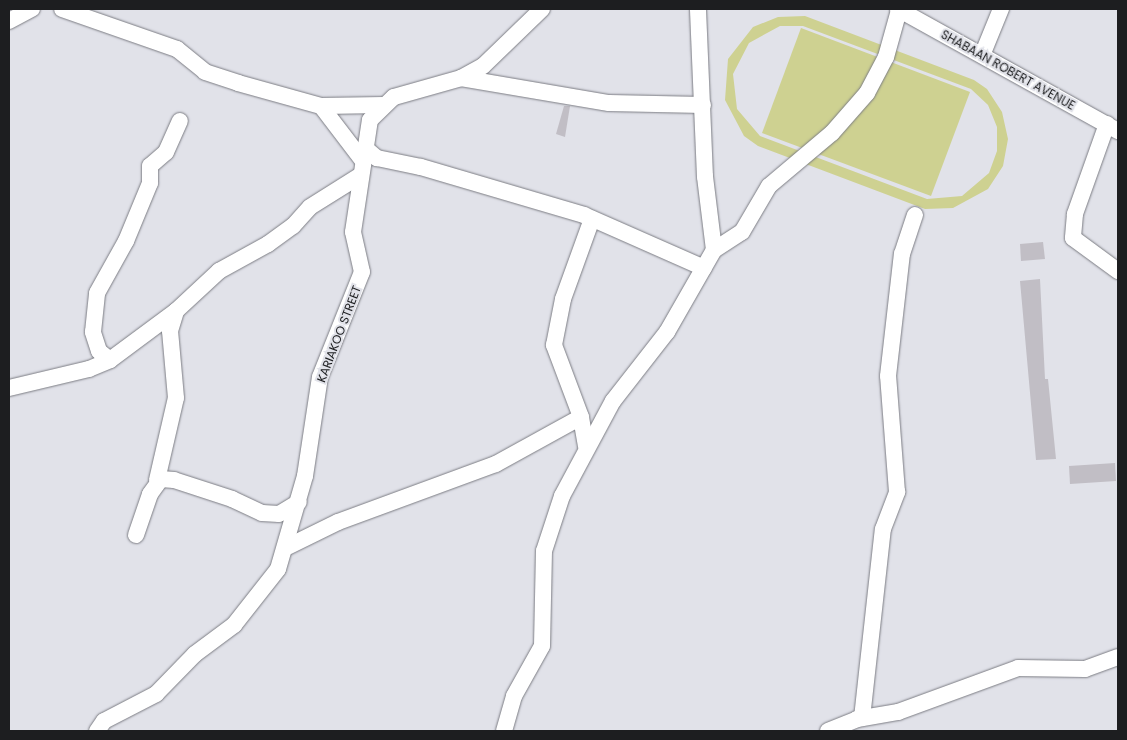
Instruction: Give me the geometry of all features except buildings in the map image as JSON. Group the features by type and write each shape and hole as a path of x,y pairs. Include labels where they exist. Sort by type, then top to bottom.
{"street":[{"path":"9,21 32,9"},
{"path":"62,9 176,49 210,74 321,106 384,105"},
{"name":"KARIAKOO STREET","path":"97,731 104,721 156,694 195,654 234,625 274,577 299,502 320,377 362,272 353,232 370,120 384,105 404,93 461,78 483,66 542,9"},
{"path":"698,9 705,177 714,250"},
{"path":"982,53 1001,9"},
{"path":"504,731 514,696 542,646 545,541 586,446 613,401 667,332 714,250 742,232 769,186 832,133 867,94 886,57 902,10"},
{"name":"SHABAAN ROBERT AVENUE","path":"902,10 982,53 1112,128"},
{"path":"461,78 609,103 703,105"},
{"path":"321,106 363,161"},
{"path":"110,360 99,350 93,332 97,293 126,241 150,183 150,166 166,152 180,121"},
{"path":"1112,128 1075,214 1073,238 1118,271"},
{"path":"9,388 89,369 110,360 176,310 219,271 279,236 363,161 377,158 439,172 592,219 704,268"},
{"path":"862,718 883,529 897,492 888,376 902,254 915,215"},
{"path":"586,446 581,417 554,345 563,299 592,219"},
{"path":"136,534 157,480 176,398 170,331 176,310"},
{"path":"285,548 338,522 496,464 581,417"},
{"path":"157,480 174,480 262,513 279,514 299,502"},
{"path":"828,731 862,718 898,712 1018,668 1084,669 1118,656"}],"green space":[{"path":"805,16 974,80 987,89 1002,112 1008,139 1003,166 988,189 953,208 925,209 758,146 744,136 725,100 728,59 753,27 778,17","holes":["780,26 803,26 971,89 988,105 997,127 997,151 989,173 962,196 927,199 760,136 737,109 733,74 749,43"]},
{"path":"801,28 970,92 931,196 762,133"}]}
